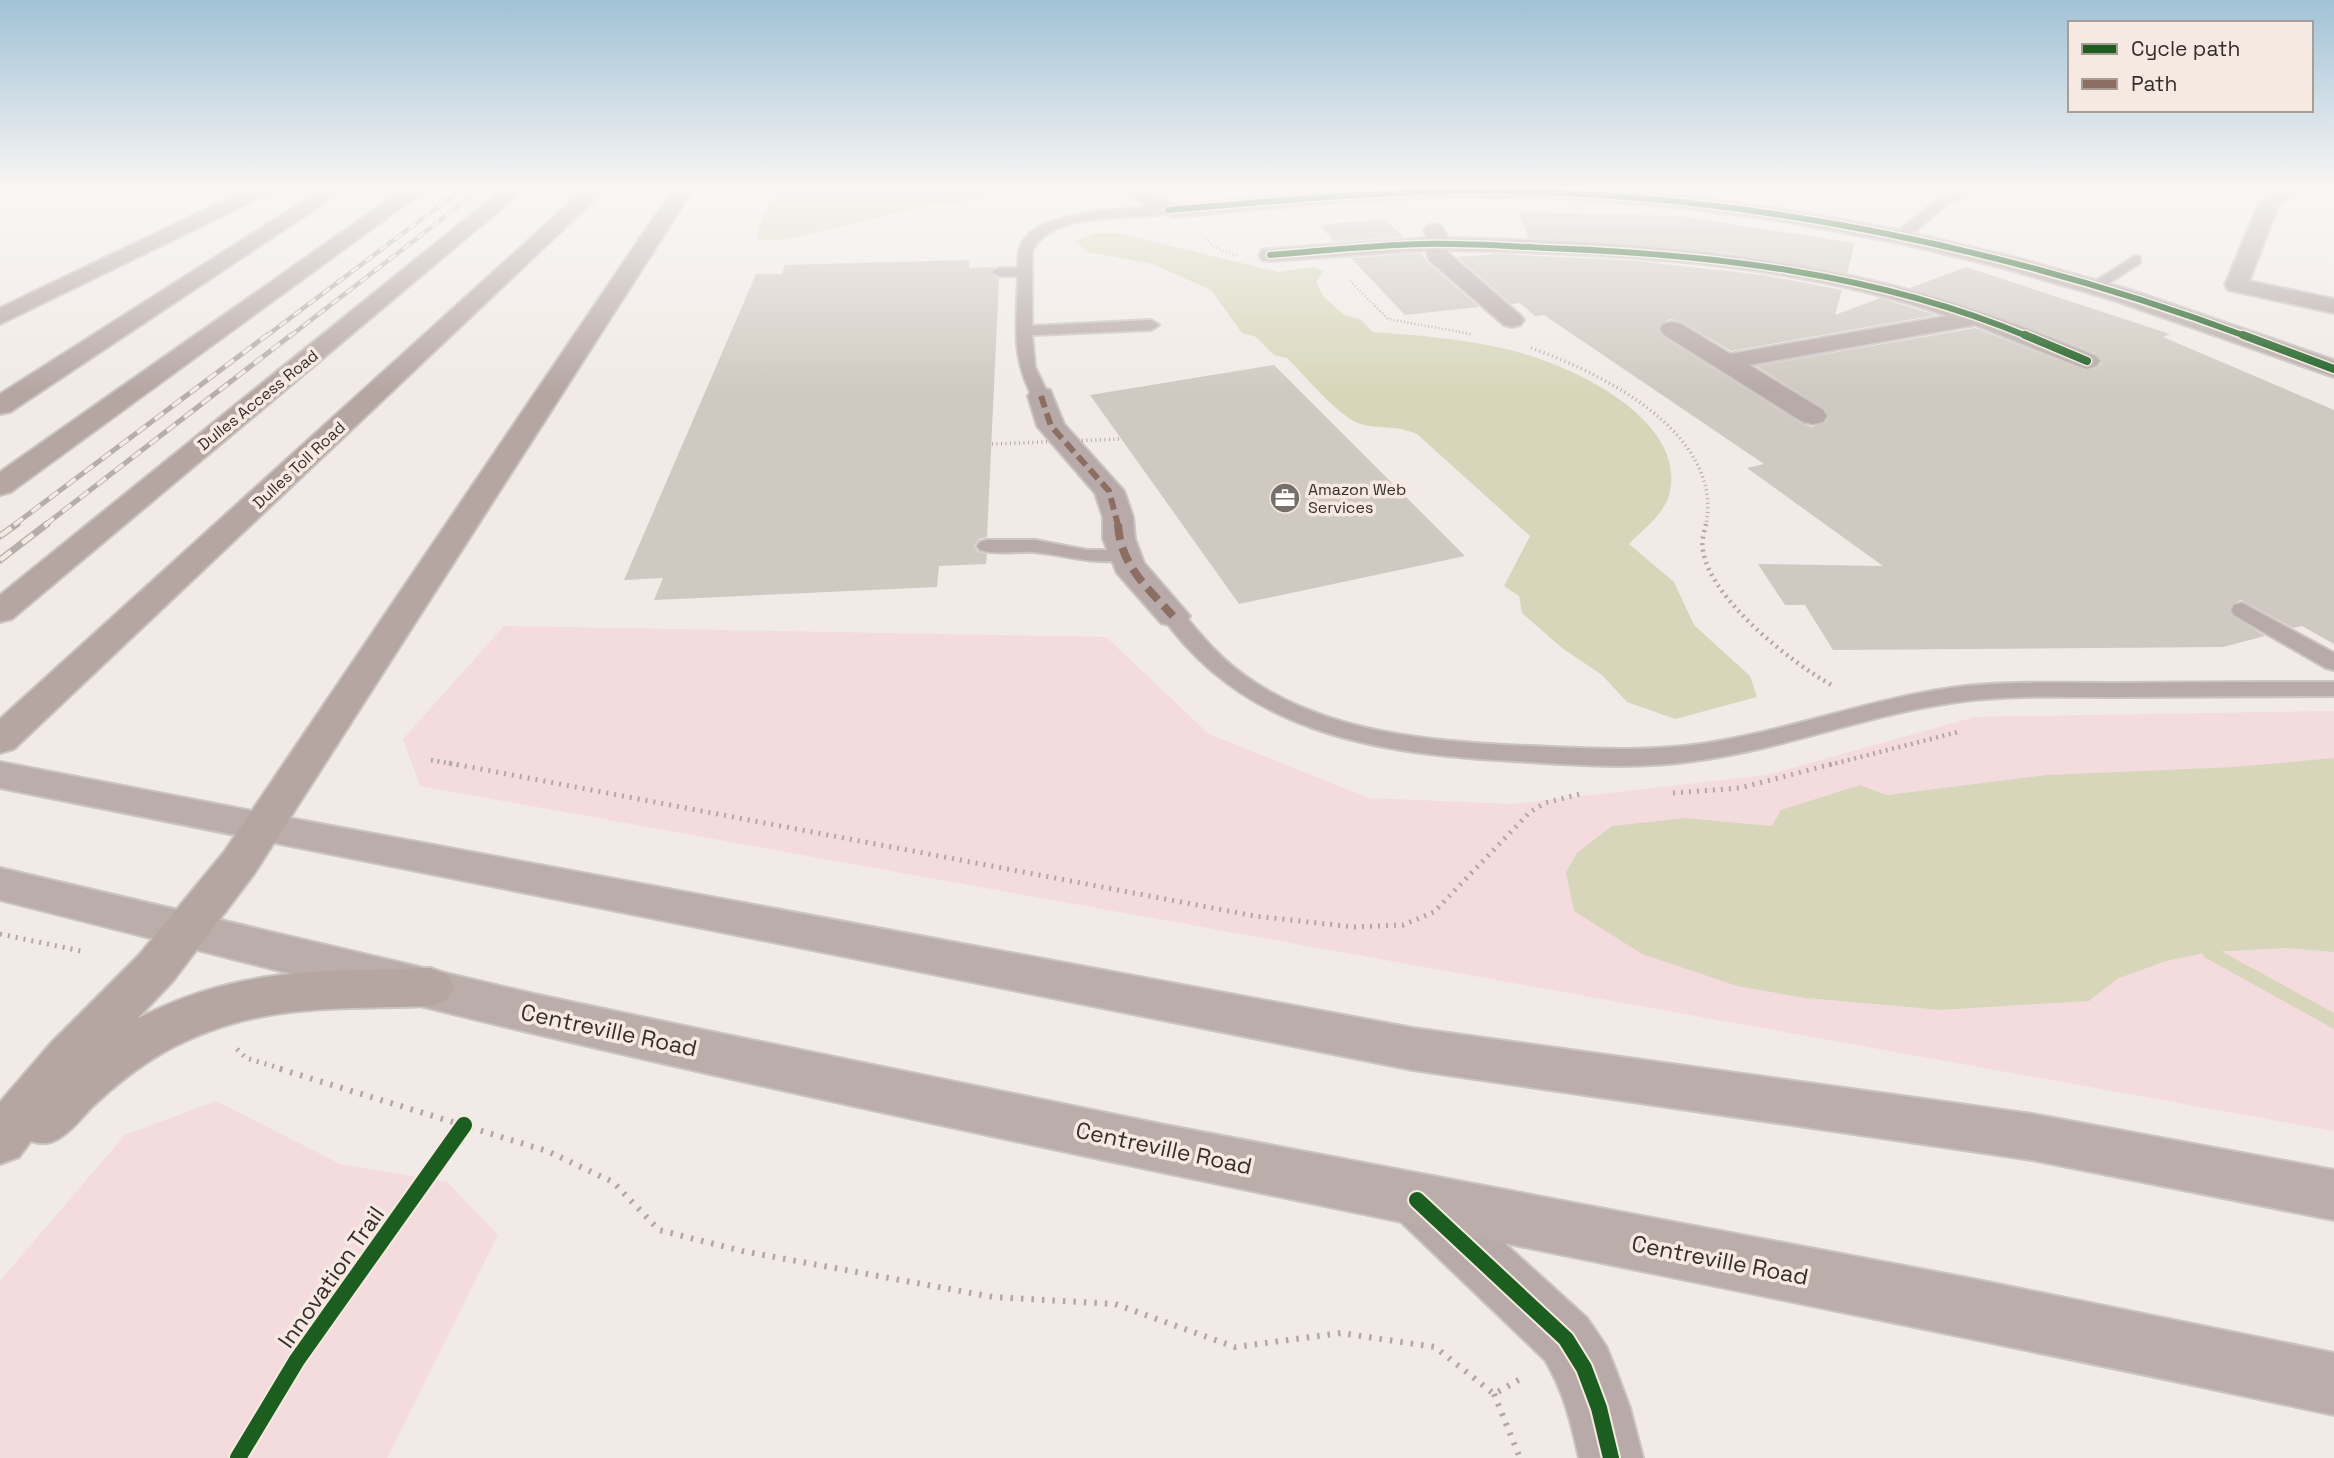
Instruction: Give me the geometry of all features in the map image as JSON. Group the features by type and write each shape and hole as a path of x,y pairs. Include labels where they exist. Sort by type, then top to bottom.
{"highway":[{"path":"0,317 125,256"},
{"path":"0,406 232,256"},
{"path":"0,485 322,256"},
{"name":"Dulles Access Road","path":"0,612 433,256"},
{"path":"330,341 454,256"},
{"name":"Dulles Toll Road","path":"1,751 525,256"},
{"path":"0,1140 69,1058 189,929 239,863 639,256"},
{"path":"0,1161 96,1071 146,1038 191,1017 240,1001 290,992 430,987"}],"main road":[{"path":"1,751 262,828 1413,1049 2032,1138 2334,1195"},
{"name":"Centreville Road","path":"0,884 534,1014 681,1046 1417,1200 1973,1308 2334,1384"}],"street":[{"path":"1438,256 1512,320"},
{"path":"1683,256 1751,265 1884,271 1978,317 2031,336 2087,361"},
{"path":"1884,271 1891,256"},
{"path":"1987,256 2096,285 2211,323 2334,369"},
{"path":"2249,256 2236,285 2334,306"},
{"path":"1725,362 1978,317"},
{"path":"1672,329 1813,416"},
{"path":"1041,396 1051,426 1109,491 1118,517 1119,539 1136,576 1173,616"},
{"path":"1417,1200 1566,1339 1584,1368 1611,1458"}],"lane":[{"path":"1025,256 1024,331 1027,367 1039,387 1041,396"},
{"path":"2096,285 2135,260"},
{"path":"999,272 1024,272"},
{"path":"1024,331 1151,325"},
{"path":"987,546 1035,546 1087,555 1124,554"},
{"path":"2242,610 2334,663"},
{"path":"1173,616 1208,660 1255,693 1290,710 1356,734 1391,742 1472,751 1598,756 1699,752 1800,732 1905,704 1968,693 2047,690 2334,689"}],"path":[{"path":"1241,256 1246,258"},
{"path":"1347,278 1388,319 1481,336"},
{"path":"1528,348 1581,369 1620,390 1660,419 1682,441 1691,452 1706,485 1707,520 1702,550 1708,566 1749,619 1774,645 1802,669 1839,691"},
{"path":"992,444 1121,439"},
{"path":"1662,793 1740,788 1961,731"},
{"path":"431,760 1255,916 1354,927 1404,925 1434,912 1530,812 1545,803 1586,793"},
{"path":"0,934 90,953"},
{"path":"229,1039 246,1058 547,1151 613,1182 659,1230 742,1251 993,1297 1115,1304 1236,1347 1341,1333 1435,1347 1494,1394 1520,1458"},
{"path":"456,1136 464,1125"},
{"path":"1494,1394 1532,1372"}],"shaded area":[{"path":"1110,256 1213,256 1278,272 1312,267 1323,271 1316,282 1324,297 1343,314 1361,320 1373,332 1440,338 1506,349 1559,366 1618,398 1642,418 1661,442 1670,467 1666,503 1629,544 1674,582 1694,625 1750,676 1757,697 1675,719 1627,702 1602,675 1562,648 1522,613 1519,596 1504,586 1530,536 1417,434 1396,428 1364,425 1344,415 1287,358 1274,355 1256,337 1242,333 1211,290 1152,264"},
{"path":"504,626 1106,637 1209,734 1368,798 1512,804 1767,775 1975,717 2334,711 2334,758 2234,767 2046,775 1886,795 1860,785 1782,810 1772,826 1686,818 1806,998 1941,1010 2089,1001 2117,979 2166,961 2210,952 2287,948 2334,952 2334,1131 420,786 403,739"},
{"path":"2334,758 2334,952 2287,948 2210,952 2166,961 2117,979 2089,1001 1941,1010 1806,998 1737,986 1642,954 1574,911 1566,872 1577,853 1612,826 1686,818 1772,826 1781,810 1860,785 1887,795 2046,775 2234,767"},
{"path":"216,1101 340,1164 447,1182 498,1235 387,1458 0,1458 0,1281 125,1135"}],"building":[{"path":"1424,256 1427,262 1479,307 1405,315 1351,258"},
{"path":"1538,256 1637,261 1763,275 1842,290 1835,315 1880,298 1936,315 1731,351 1682,322 1671,319 1661,323 1658,330 1662,336 1802,424 1812,427 1825,423 1829,417 1825,409 1756,366 1975,328 2086,371 2097,368 2102,363 2097,354 2045,333 1910,288 1966,267 2170,334 2163,337 2334,410 2334,644 2302,626 2293,628 2241,600 2232,604 2229,609 2232,616 2265,636 2223,647 1833,650 1805,605 1785,605 1758,564 1883,566 1747,468 1764,464 1544,315 1535,316 1520,303 1511,304 1457,257"},
{"path":"1747,256 1852,256 1847,273"},
{"path":"970,260 969,268 995,267 990,273 999,279 987,537 979,539 974,546 978,552 987,554 986,564 939,566 937,587 654,600 663,578 624,580 756,274 782,274 785,265"},
{"name":"Amazon Web Services","path":"1274,365 1465,556 1239,604 1090,395"}],"waterway":[{"path":"2210,952 2334,1022"}],"railway":[{"path":"265,337 373,256"},
{"path":"289,337 394,256"},
{"path":"14,525 267,335"},
{"path":"45,525 291,335"},
{"path":"0,536 17,524"},
{"path":"0,560 47,524"}],"marked path":[{"path":"1041,396 1051,426 1109,491 1118,517 1119,539 1129,566 1173,616"}],"cycle path":[{"path":"1679,256 1742,263 1881,290 2019,332 2087,361"},
{"path":"1981,256 2130,297 2233,331 2334,369"},
{"name":"Innovation Trail","path":"238,1458 297,1360 464,1125"},
{"path":"1417,1200 1566,1339 1584,1368 1599,1408 1611,1458"}],"place":[{"name":"Amazon Web Services","path":"1285,498"}]}
